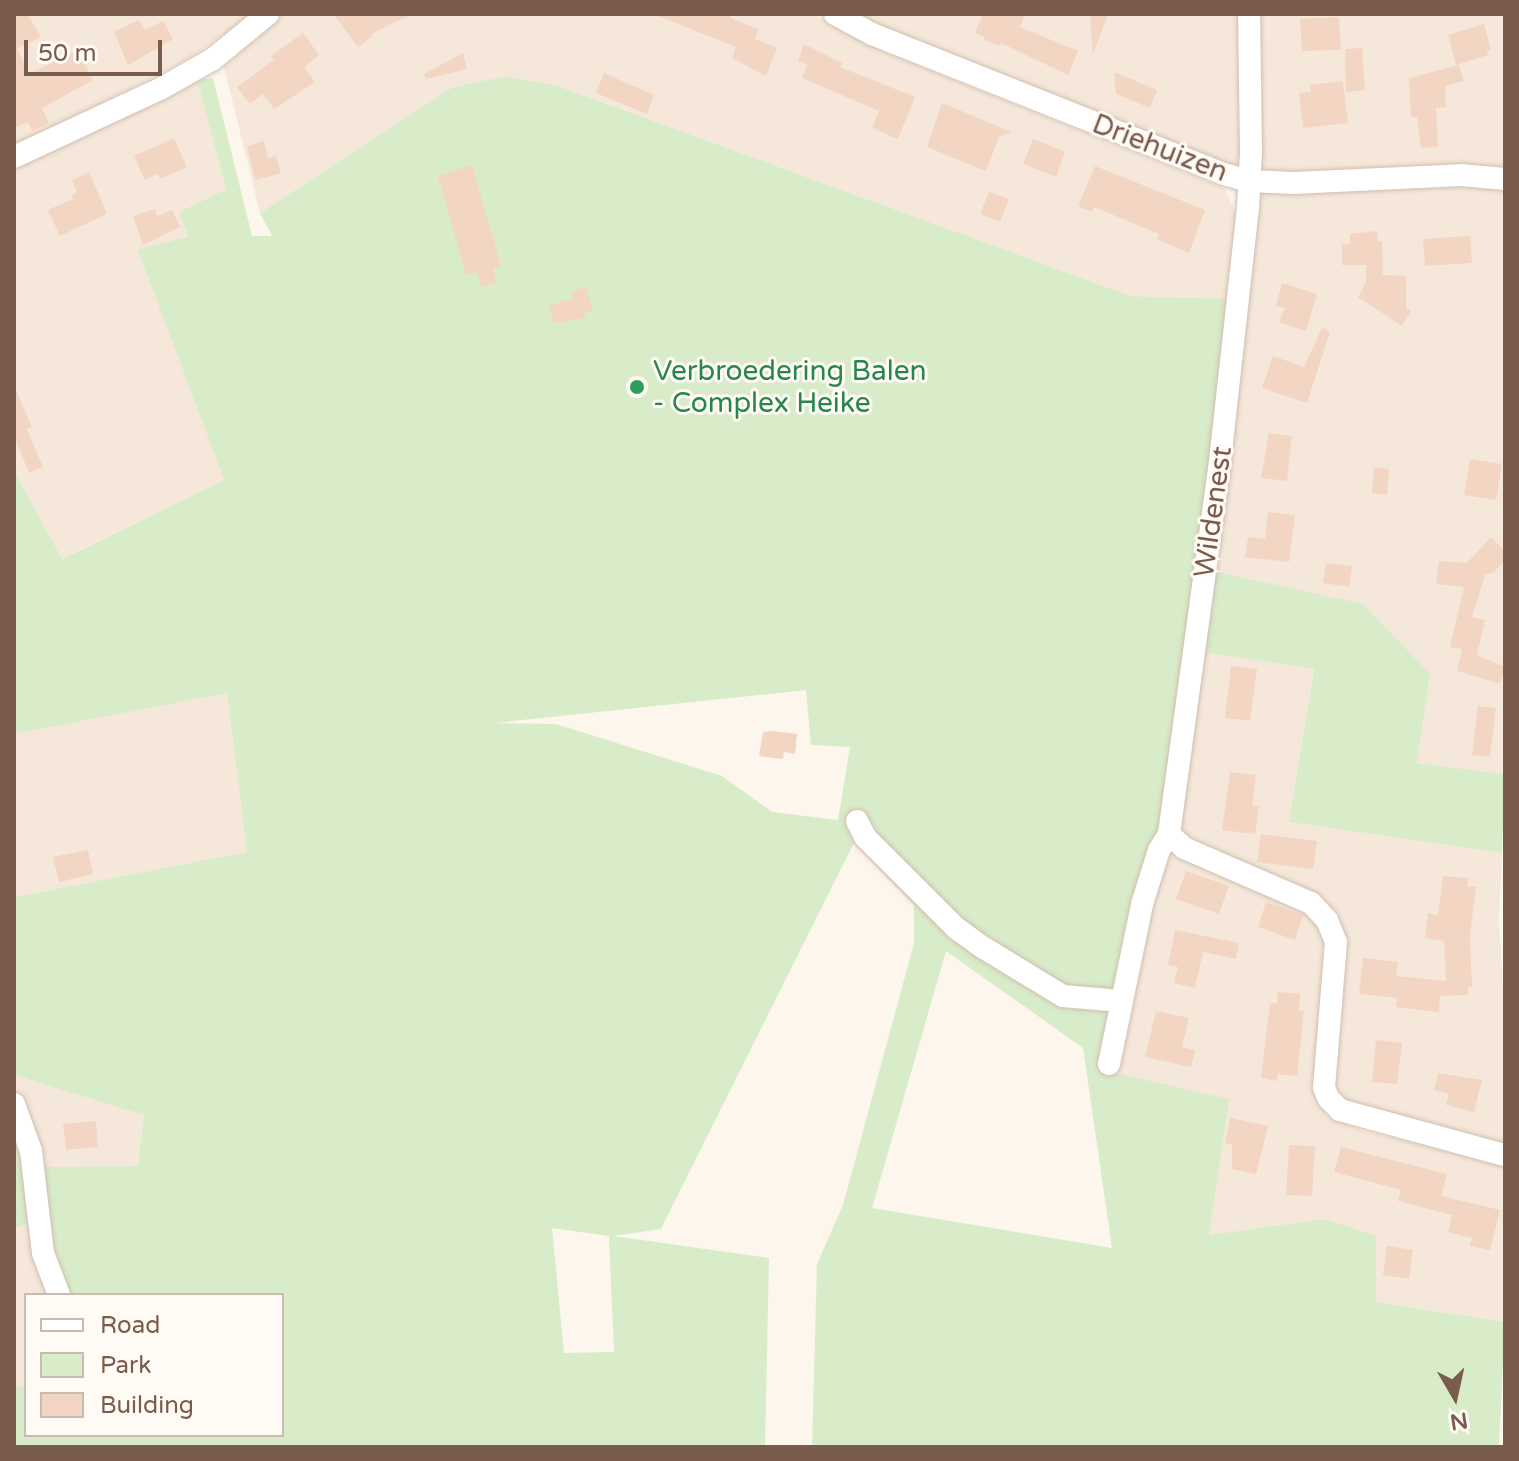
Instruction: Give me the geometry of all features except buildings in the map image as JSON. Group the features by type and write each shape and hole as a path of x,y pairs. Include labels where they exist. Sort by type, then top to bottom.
{"street":[{"path":"14,157 162,88 213,59 268,14"},
{"name":"Driehuizen","path":"835,14 872,34 1224,174 1249,181 1294,183 1461,175 1505,179"},
{"name":"Wildenest","path":"1109,1064 1142,904 1159,850 1169,834 1219,470 1249,181 1249,14"},
{"path":"857,821 865,837 956,928 984,948 1063,996 1121,1001"},
{"path":"1169,834 1184,848 1311,903 1334,930 1336,958 1324,1077 1329,1099 1354,1117 1505,1155"},
{"path":"14,1104 31,1151 43,1253 58,1293"}],"shaded area":[{"path":"14,14 253,14 189,58 14,149"},
{"path":"281,14 813,14 882,51 1225,189 1236,213 1232,299 1131,296 558,86 505,76 451,88 260,213 224,67"},
{"path":"853,14 1242,14 1244,164 1239,168 889,32"},
{"path":"1254,14 1505,14 1505,170 1263,175 1258,163"},
{"path":"197,80 226,189 179,212 189,235 139,251 224,480 61,559 14,471 14,169"},
{"path":"1505,188 1505,774 1417,763 1430,674 1213,571 1254,197 1265,192"},
{"path":"1203,652 1314,668 1289,822 1502,853 1499,918 1505,1020 1505,1147 1346,1104 1334,1090 1345,936 1195,845 1179,829"},
{"path":"227,692 247,852 14,897 14,734"},
{"path":"1171,851 1311,914 1321,924 1329,951 1316,1087 1320,1106 1327,1117 1364,1131 1505,1164 1505,1322 1376,1302 1326,1219 1209,1235 1115,1073 1104,1066 1161,869"},
{"path":"14,1075 144,1114 138,1166 42,1167 14,1087"},
{"path":"27,1223 48,1293 24,1293 24,1386 14,1387 14,1229"}],"green space":[{"path":"505,76 558,86 1131,296 1232,299 1211,484 1158,828 1104,1066 1115,1073 1229,1099 1209,1235 1325,1219 1376,1236 1376,1302 1505,1322 1499,1447 812,1447 817,1264 843,1205 914,943 914,905 854,843 661,1229 613,1236 769,1258 765,1447 14,1447 14,1387 24,1386 24,1437 284,1437 284,1293 64,1293 56,1276 42,1167 138,1166 144,1115 14,1075 14,897 247,852 227,693 14,734 14,471 62,559 224,480 138,250 188,236 179,212 226,189 197,80 213,78 252,236 272,236 260,213 451,88","holes":["806,690 811,745 850,747 838,820 772,812 722,776 556,724 495,723","946,951 1083,1048 1112,1248 872,1208","552,1228 609,1236 614,1352 564,1353"]},
{"path":"1213,571 1363,604 1430,674 1417,763 1505,774 1502,853 1289,822 1314,669 1203,652"},
{"path":"14,1132 21,1148 27,1223 14,1229"}],"place":[{"name":"Verbroedering Balen - Complex Heike","path":"637,387"}]}
